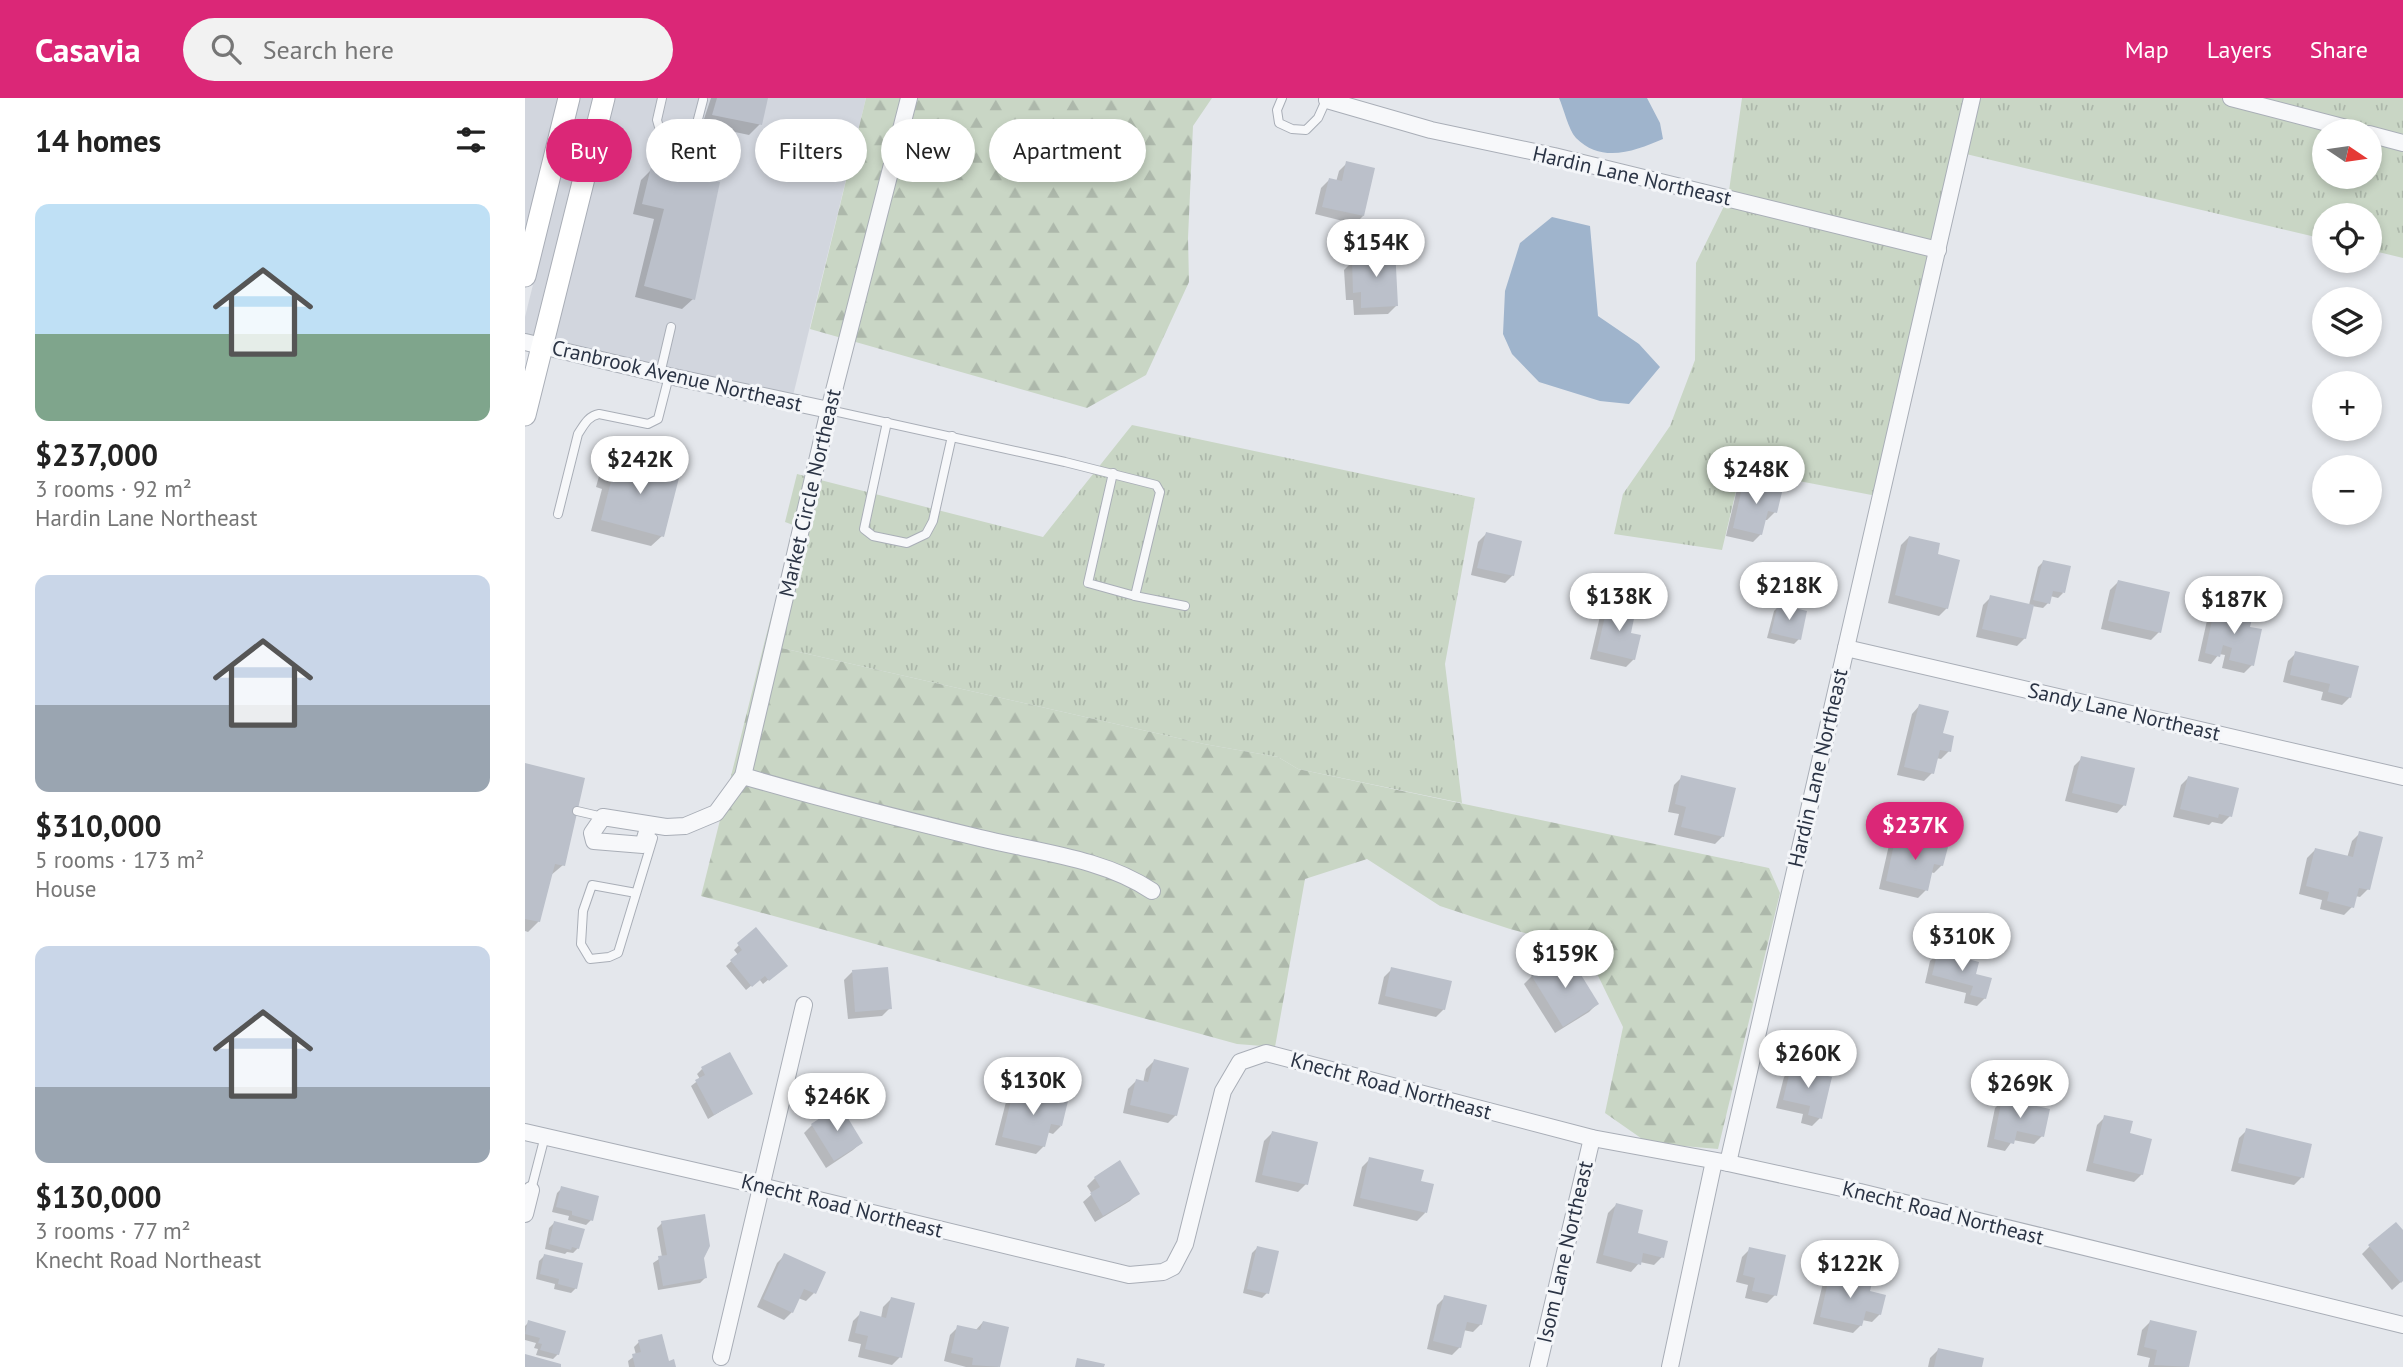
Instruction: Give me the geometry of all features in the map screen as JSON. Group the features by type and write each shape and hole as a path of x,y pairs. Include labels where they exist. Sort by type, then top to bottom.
{"street":[{"path":"525,276 569,98"},
{"path":"525,415 533,344 604,98"},
{"name":"Market Circle Northeast","path":"603,817 685,827 716,814 743,776 829,410 909,98"},
{"name":"Hardin Lane Northeast","path":"1669,1367 1846,648 1972,98"},
{"path":"2231,98 2312,119"},
{"name":"Hardin Lane Northeast","path":"1325,99 1431,130 1554,156 1938,250"},
{"path":"2382,137 2403,143"},
{"name":"Cranbrook Avenue Northeast","path":"533,344 829,410"},
{"name":"Sandy Lane Northeast","path":"1846,648 2403,776"},
{"path":"743,776 1086,863 1118,872 1152,891"},
{"path":"603,817 592,833 594,841 643,845 653,825"},
{"path":"721,1357 804,1005"},
{"name":"Knecht Road Northeast","path":"525,1132 1129,1275 1164,1272 1173,1267 1185,1244 1223,1091 1240,1062 1266,1053 1592,1138 1860,1192 2403,1325"},
{"name":"Isom Lane Northeast","path":"1538,1367 1592,1138"},
{"path":"525,1214 531,1190"}],"lane":[{"path":"662,98 657,120 659,127 687,135 697,123 703,100"},
{"path":"1282,98 1277,110 1279,123 1292,129 1306,130 1318,118 1325,99"},
{"path":"558,514 578,434 593,415 648,424 658,419 671,327"},
{"path":"829,410 952,436 1156,485 1160,492 1135,596"},
{"path":"887,422 864,529 873,536 907,543 922,538 933,522 952,436"},
{"path":"1113,473 1088,583 1185,606"},
{"path":"577,811 603,817"},
{"path":"636,893 592,885 583,911 581,944 590,959 618,953 636,893 653,825"},
{"path":"531,1190 545,1136"}],"shaded area":[{"path":"525,98 559,98 554,119 546,119 546,150 525,235"},
{"path":"579,98 594,98 589,119 574,119"},
{"path":"614,98 866,98 861,119 755,119 755,182 845,182 789,412 550,356 593,182 632,182 632,119 609,119"},
{"path":"558,182 573,182 531,351 525,350 525,317"}],"green space":[{"path":"866,98 1212,98 1193,126 1188,238 1189,282 1146,375 1087,408 810,329 846,182 867,182 867,119 861,119"},
{"path":"1742,98 2403,98 2403,258 2382,253 2382,203 2312,203 2312,236 1966,154 1882,497 1741,470 1722,550 1614,534 1623,494 1670,426 1695,360 1696,263 1728,198"},
{"path":"1132,425 1475,498 1445,664 1462,803 1298,769 1278,757 1204,744 764,644 772,613 804,529 785,522 797,474 1043,537"},
{"path":"764,644 1204,744 1278,757 1298,769 1769,868 1780,893 1718,1149 1648,1143 1605,1113 1623,1027 1585,949 1510,929 1440,906 1367,859 1305,879 1275,1047 1237,1044 701,896"}],"water":[{"path":"1559,98 1647,98 1660,123 1663,139 1619,153 1597,151 1586,146 1573,134"},
{"path":"1552,217 1590,226 1598,316 1639,344 1660,367 1629,404 1600,401 1539,382 1512,354 1503,334 1505,291 1520,243"}],"building":[{"path":"717,98 768,98 763,119 755,119 755,124 712,115"},
{"path":"1346,161 1375,168 1364,216 1322,207 1329,178 1342,181"},
{"path":"647,182 720,182 695,300 644,286 664,209 642,204"},
{"path":"1395,248 1398,306 1361,308 1361,292 1353,293 1352,260 1366,259 1366,250"},
{"path":"611,456 680,474 664,537 601,520 612,478 606,477"},
{"path":"1744,479 1783,488 1777,513 1768,511 1762,535 1733,528"},
{"path":"1486,532 1522,541 1514,576 1477,568"},
{"path":"1909,536 1940,543 1938,554 1960,560 1948,609 1895,595"},
{"path":"2043,560 2071,566 2065,593 2053,591 2050,604 2033,600"},
{"path":"2118,580 2170,592 2161,633 2108,621"},
{"path":"1990,595 2034,605 2026,639 1982,629"},
{"path":"1608,603 1636,609 1631,633 1641,635 1635,660 1597,651"},
{"path":"1778,604 1807,611 1801,640 1771,633"},
{"path":"2215,606 2253,615 2250,627 2262,629 2254,666 2229,660 2232,648 2223,645 2220,657 2205,653"},
{"path":"2295,651 2359,666 2351,698 2328,692 2330,684 2290,675"},
{"path":"1919,704 1949,711 1943,733 1954,736 1951,752 1940,750 1934,774 1904,767"},
{"path":"2081,756 2135,768 2126,806 2072,793"},
{"path":"525,763 585,778 565,866 555,864 540,922 525,919"},
{"path":"1681,775 1736,788 1724,837 1681,827 1686,807 1675,804"},
{"path":"2188,776 2239,788 2232,817 2219,814 2218,818 2180,809"},
{"path":"2359,831 2383,837 2370,890 2359,888 2354,908 2327,901 2329,892 2306,886 2315,848 2353,857"},
{"path":"1896,835 1948,847 1943,866 1934,864 1928,891 1886,881"},
{"path":"756,927 788,966 769,981 765,976 752,987 730,960 742,950 737,943"},
{"path":"1938,951 1979,962 1976,974 1992,978 1986,999 1970,995 1973,986 1932,975"},
{"path":"1567,952 1599,1004 1563,1027 1531,975"},
{"path":"888,967 892,1009 855,1012 852,970"},
{"path":"1391,967 1452,981 1445,1010 1385,996"},
{"path":"730,1052 753,1094 714,1115 695,1080 705,1075 701,1067"},
{"path":"1154,1059 1189,1068 1177,1116 1130,1105 1136,1079 1148,1082"},
{"path":"1791,1067 1832,1077 1822,1119 1808,1115 1810,1106 1783,1100"},
{"path":"1014,1088 1068,1101 1062,1126 1051,1124 1045,1147 1002,1137"},
{"path":"2002,1098 2050,1109 2044,1137 2017,1131 2014,1144 1994,1139"},
{"path":"840,1105 863,1143 834,1161 811,1124"},
{"path":"2104,1115 2133,1121 2130,1133 2152,1139 2143,1175 2093,1163"},
{"path":"2246,1128 2312,1144 2304,1178 2238,1163"},
{"path":"1272,1131 1318,1142 1308,1185 1262,1175"},
{"path":"1369,1157 1424,1170 1421,1181 1434,1184 1427,1213 1360,1198"},
{"path":"1120,1160 1140,1194 1103,1216 1090,1193 1100,1187 1094,1177"},
{"path":"561,1186 599,1196 593,1221 556,1207"},
{"path":"1616,1203 1643,1210 1638,1233 1668,1241 1664,1258 1643,1253 1641,1265 1603,1255"},
{"path":"705,1214 710,1246 704,1258 707,1278 663,1286 658,1256 667,1255 661,1221"},
{"path":"554,1221 585,1229 579,1249 572,1247 571,1250 549,1244"},
{"path":"2396,1222 2403,1230 2401,1283 2368,1245"},
{"path":"1257,1246 1279,1251 1269,1294 1247,1289"},
{"path":"1749,1247 1786,1255 1777,1296 1752,1291 1755,1278 1743,1275"},
{"path":"784,1253 826,1272 816,1294 804,1289 793,1313 763,1299"},
{"path":"544,1254 583,1263 577,1289 558,1284 559,1279 540,1274"},
{"path":"1830,1273 1872,1283 1870,1291 1886,1295 1881,1315 1866,1311 1862,1326 1820,1317"},
{"path":"1444,1295 1487,1305 1482,1325 1467,1322 1461,1348 1433,1341"},
{"path":"891,1297 915,1303 902,1358 865,1349 868,1336 855,1333 860,1311 886,1318"},
{"path":"528,1320 566,1331 559,1355 540,1350 540,1338 525,1334"},
{"path":"2150,1320 2197,1331 2189,1367 2154,1365 2157,1350 2144,1347"},
{"path":"983,1321 1009,1327 1000,1367 972,1365 973,1358 951,1353 957,1325 980,1330"},
{"path":"662,1334 669,1361 674,1359 676,1367 635,1367 632,1354 641,1352 638,1340"},
{"path":"1938,1348 1984,1358 1982,1367 1934,1367"},
{"path":"525,1354 561,1364 561,1367 525,1367"},
{"path":"1077,1358 1105,1364 1104,1367 1075,1367"}]}
